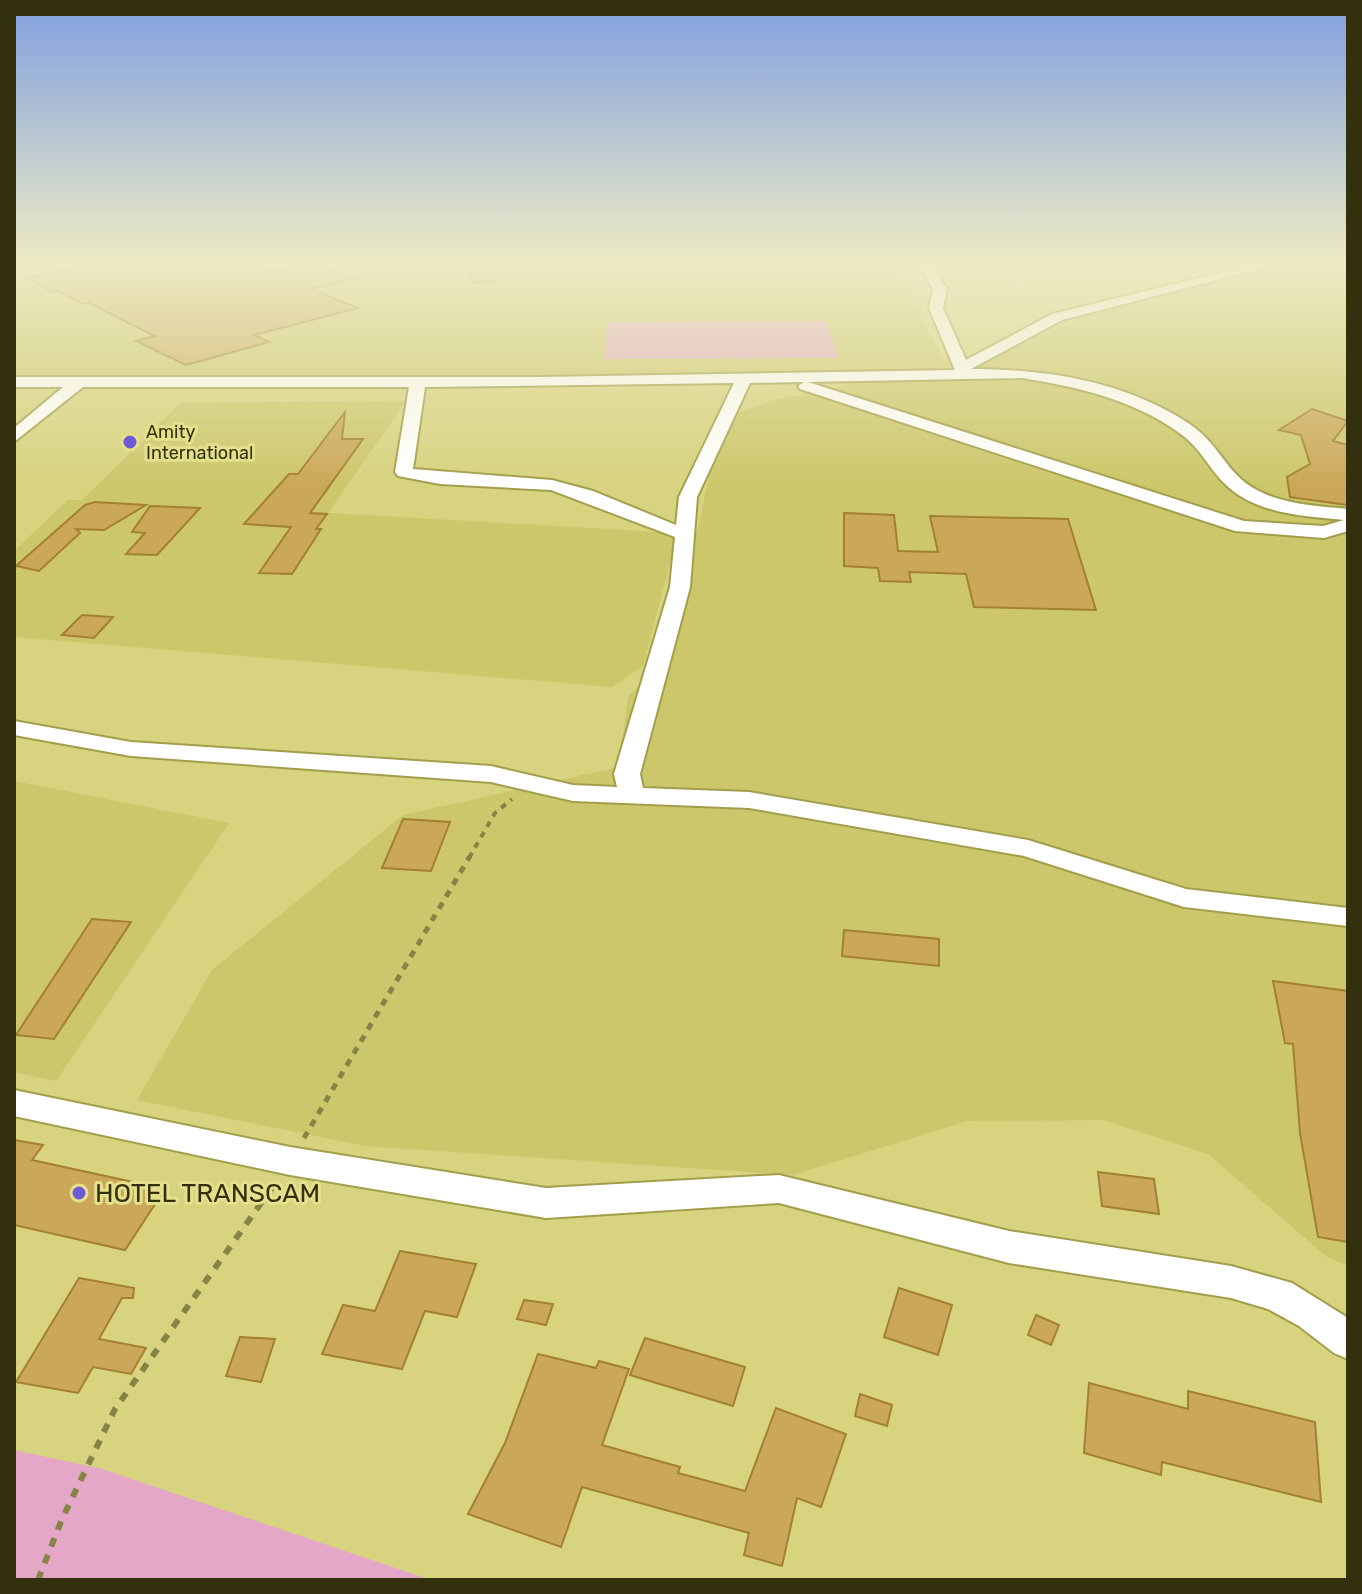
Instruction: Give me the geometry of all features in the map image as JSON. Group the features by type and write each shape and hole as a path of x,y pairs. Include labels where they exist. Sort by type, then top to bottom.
{"street":[{"path":"949,337 963,370"},
{"path":"963,370 984,361 1018,337"},
{"path":"14,382 743,380 963,370 1022,373 1077,381 1145,405 1205,443 1228,478 1244,490 1292,509 1348,515"},
{"path":"775,379 825,391 1242,527 1324,532 1348,525"},
{"path":"14,437 81,380"},
{"path":"631,795 627,774 680,587 688,497 743,380"},
{"path":"418,382 404,472 425,478 517,480 549,485 596,497 658,527 685,534"},
{"path":"14,728 131,749 370,763 491,774 573,793 749,800 1013,845 1184,898 1348,917"},
{"path":"14,1103 290,1161 546,1203 779,1189 1009,1247 1231,1282 1278,1295 1313,1314 1348,1341"}],"shaded area":[{"path":"14,337 933,337 945,362 980,353 1016,337 1348,337 1348,1266 1327,1257 1208,1154 1103,1120 967,1121 793,1175 365,1146 137,1100 212,970 403,815 619,767 628,697 664,660 679,592 700,520 721,419 770,401 905,373 14,378"},
{"path":"606,337 831,337 838,358 604,359"},
{"path":"406,401 328,513 678,533 643,666 612,687 14,637 14,551 68,500 82,500 180,403"},
{"path":"14,781 229,823 56,1081 14,1072"},
{"path":"14,1450 102,1469 431,1580 14,1580"}],"building":[{"path":"150,337 259,337 269,342 186,365 136,341"},
{"path":"1312,409 1348,421 1333,441 1348,445 1348,505 1290,497 1287,477 1310,464 1301,435 1279,430"},
{"path":"345,412 342,439 363,439 310,513 327,514 316,529 321,529 292,574 259,573 291,527 244,524 289,474 298,474"},
{"path":"95,502 146,505 104,530 76,529 80,533 39,571 16,566 85,505"},
{"path":"150,506 200,508 157,555 126,554 145,533 132,532"},
{"path":"844,513 894,515 898,551 938,552 930,516 1068,519 1096,610 974,607 966,574 909,572 911,582 880,581 878,568 844,566"},
{"path":"82,615 113,617 94,638 62,635"},
{"path":"403,819 450,822 431,871 382,868"},
{"path":"92,919 131,922 54,1039 16,1035"},
{"path":"844,930 939,939 939,966 842,956"},
{"path":"1273,981 1348,991 1348,1242 1318,1237 1300,1133 1293,1044 1285,1043"},
{"path":"14,1140 43,1145 32,1160 165,1189 125,1250 14,1225"},
{"path":"1098,1172 1154,1179 1159,1214 1102,1206"},
{"path":"400,1251 476,1264 457,1317 425,1311 402,1369 322,1354 343,1305 375,1311"},
{"path":"79,1278 134,1288 133,1298 122,1298 99,1339 146,1348 131,1374 93,1367 78,1393 16,1382"},
{"path":"899,1288 952,1305 938,1355 884,1337"},
{"path":"524,1300 553,1304 546,1325 517,1319"},
{"path":"1036,1315 1059,1325 1051,1345 1028,1335"},
{"path":"240,1337 275,1339 261,1382 226,1376"},
{"path":"645,1338 745,1367 733,1406 630,1375"},
{"path":"538,1354 596,1368 599,1361 629,1369 602,1445 680,1467 678,1473 745,1491 776,1408 846,1434 821,1507 797,1498 782,1566 744,1555 749,1533 582,1487 561,1547 468,1514 505,1443"},
{"path":"1089,1383 1188,1409 1188,1391 1315,1422 1321,1502 1162,1462 1161,1475 1084,1453"},
{"path":"860,1394 892,1405 887,1426 855,1416"}],"place":[{"name":"Amity International","path":"130,442"},
{"name":"HOTEL TRANSCAM","path":"79,1193"}]}
